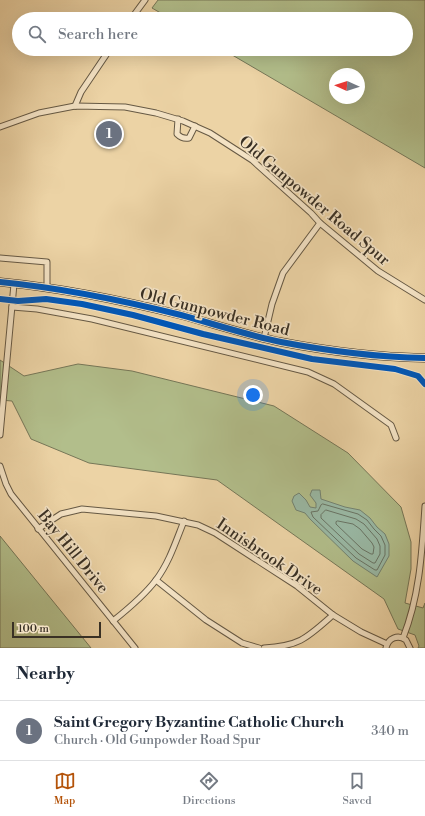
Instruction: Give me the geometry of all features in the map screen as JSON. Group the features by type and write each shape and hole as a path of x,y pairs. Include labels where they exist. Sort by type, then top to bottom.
{"main road":[{"name":"Old Gunpowder Road","path":"0,282 47,287 126,302 264,338 301,346 349,353 425,358"}],"street":[{"path":"136,12 145,0"},
{"path":"75,106 81,92 105,56"},
{"name":"Old Gunpowder Road Spur","path":"0,127 38,113 75,106 125,107 140,109 178,119 222,140 252,160 320,223 378,271 425,300"},
{"path":"178,119 177,134 181,138 189,138 195,126"},
{"path":"264,338 272,304 283,273 320,223"},
{"path":"0,258 47,262 47,287"},
{"path":"0,435 14,284"},
{"path":"12,307 50,311 92,319 308,372 334,384 391,425 396,438"},
{"name":"Bay Hill Drive","path":"0,466 11,494 135,648"},
{"path":"403,638 414,604 423,564 425,506"},
{"name":"Innisbrook Drive","path":"38,529 60,514 82,508 156,516 198,524 215,533 297,586 333,615 386,646"},
{"path":"113,621 137,601 156,580 171,554 184,521"},
{"path":"156,580 206,620 242,643 259,648"},
{"path":"264,648 294,644 311,635 333,615"},
{"path":"386,646 392,638 400,637 409,643 410,648"}],"green space":[{"path":"158,0 425,0 425,168 234,56 413,56 413,12 159,12 152,8"},
{"path":"0,360 24,376 78,364 132,371 274,406 348,453 401,507 411,542 411,569 405,603 423,608 425,603 425,648 418,648 419,646 415,635 398,629 384,599 217,480 89,463 31,439 12,401 0,400"},
{"path":"0,536 91,648 0,648"}],"water":[{"path":"312,490 320,490 321,499 360,510 385,534 389,544 389,556 377,577 353,561 305,513 296,510 292,501 294,496 299,493 310,507 316,508 316,503 310,495"}],"cycle path":[{"path":"0,282 69,291 136,304 281,342 335,351 425,358"},
{"path":"0,299 18,301 46,299 82,304 312,359 395,369 418,376 425,384"}],"place":[{"name":"Saint Gregory Byzantine Catholic Church","path":"109,134"}]}
